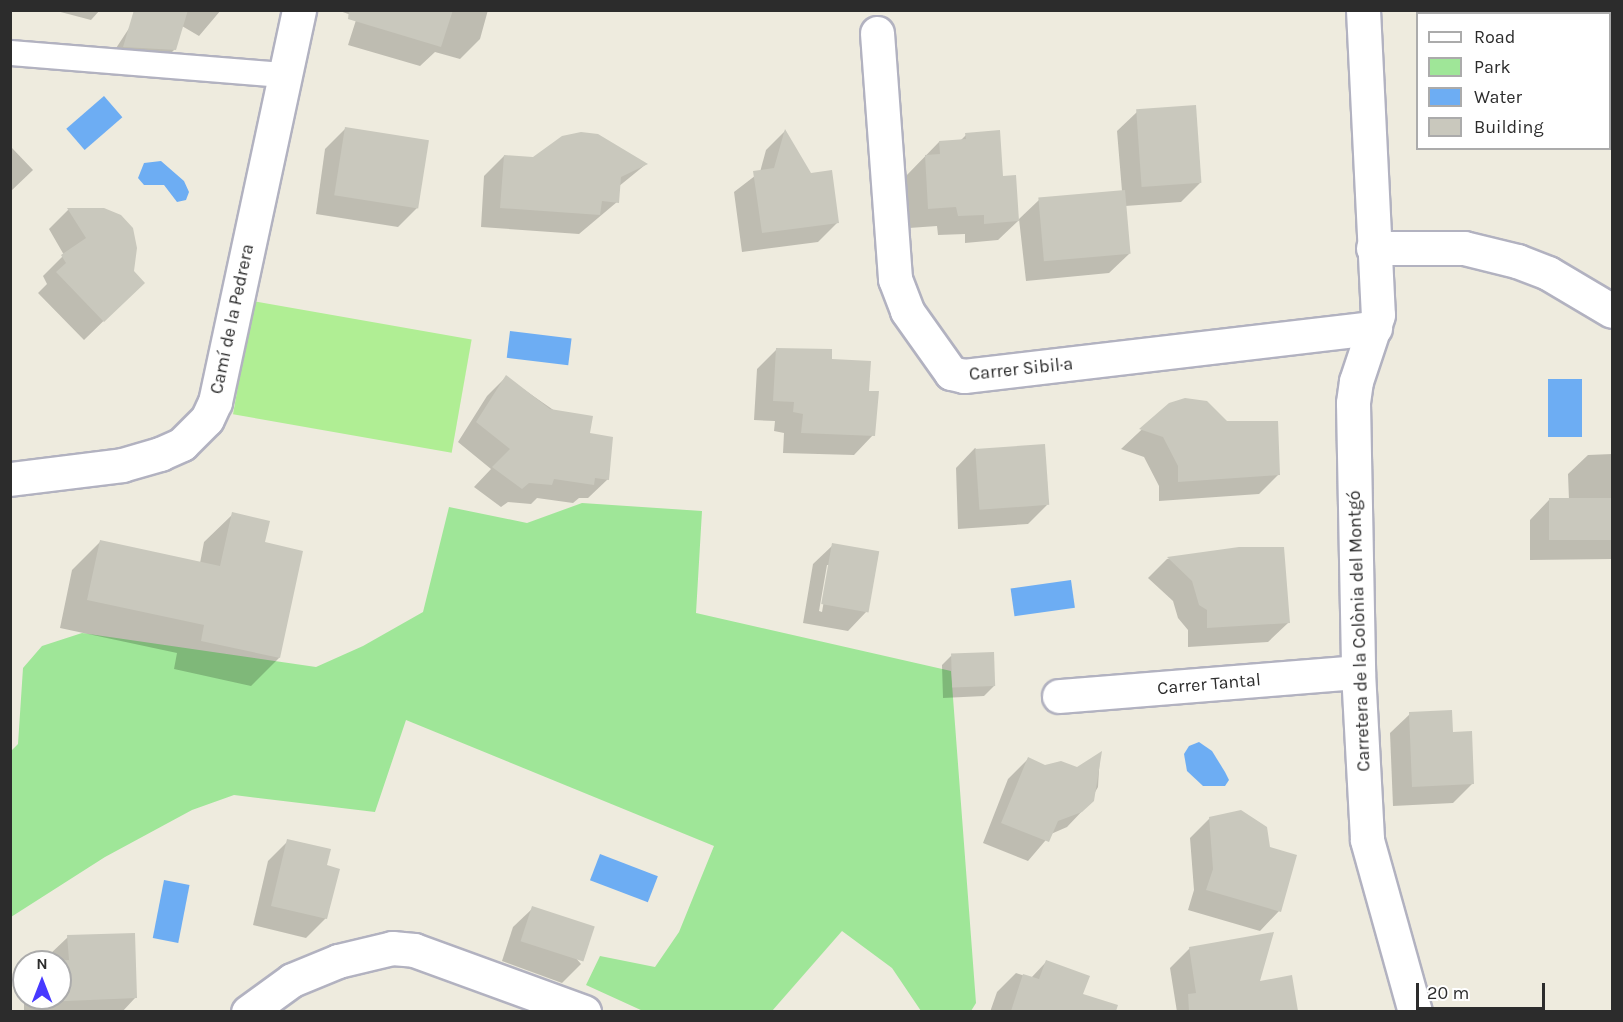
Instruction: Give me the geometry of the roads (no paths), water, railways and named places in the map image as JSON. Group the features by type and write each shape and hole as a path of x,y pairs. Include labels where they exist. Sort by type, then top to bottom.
{"street":[{"name":"Camí de la Pedrera","path":"10,479 122,465 160,454 182,444 207,419 215,402 283,75 299,10"},
{"name":"Carretera de la Colònia del Montgó","path":"1363,10 1374,248 1375,328 1356,381 1353,403 1358,672 1367,840 1415,1011"},
{"name":"Carrer Sibil·a","path":"877,33 895,279 907,311 951,373 964,376 1375,328"},
{"path":"1374,248 1464,248 1517,261 1548,273 1612,311"},
{"name":"Carrer Tantal","path":"1059,696 1358,672"},
{"path":"248,1011 292,980 338,961 392,948 414,950 584,1011"}],"lane":[{"path":"10,52 283,75"}],"water":[{"path":"104,96 122,117 85,150 66,129"},
{"path":"161,161 184,181 189,192 186,200 177,202 164,185 144,185 138,178 144,163"},
{"path":"510,331 572,339 568,365 507,358"},
{"path":"1548,379 1582,379 1582,437 1548,437"},
{"path":"1071,580 1075,608 1014,616 1011,588"},
{"path":"1199,742 1212,751 1225,772 1229,780 1225,786 1203,786 1187,771 1184,754 1189,746"},
{"path":"600,854 658,876 648,902 590,880"},
{"path":"164,880 190,885 178,943 153,938"}]}
